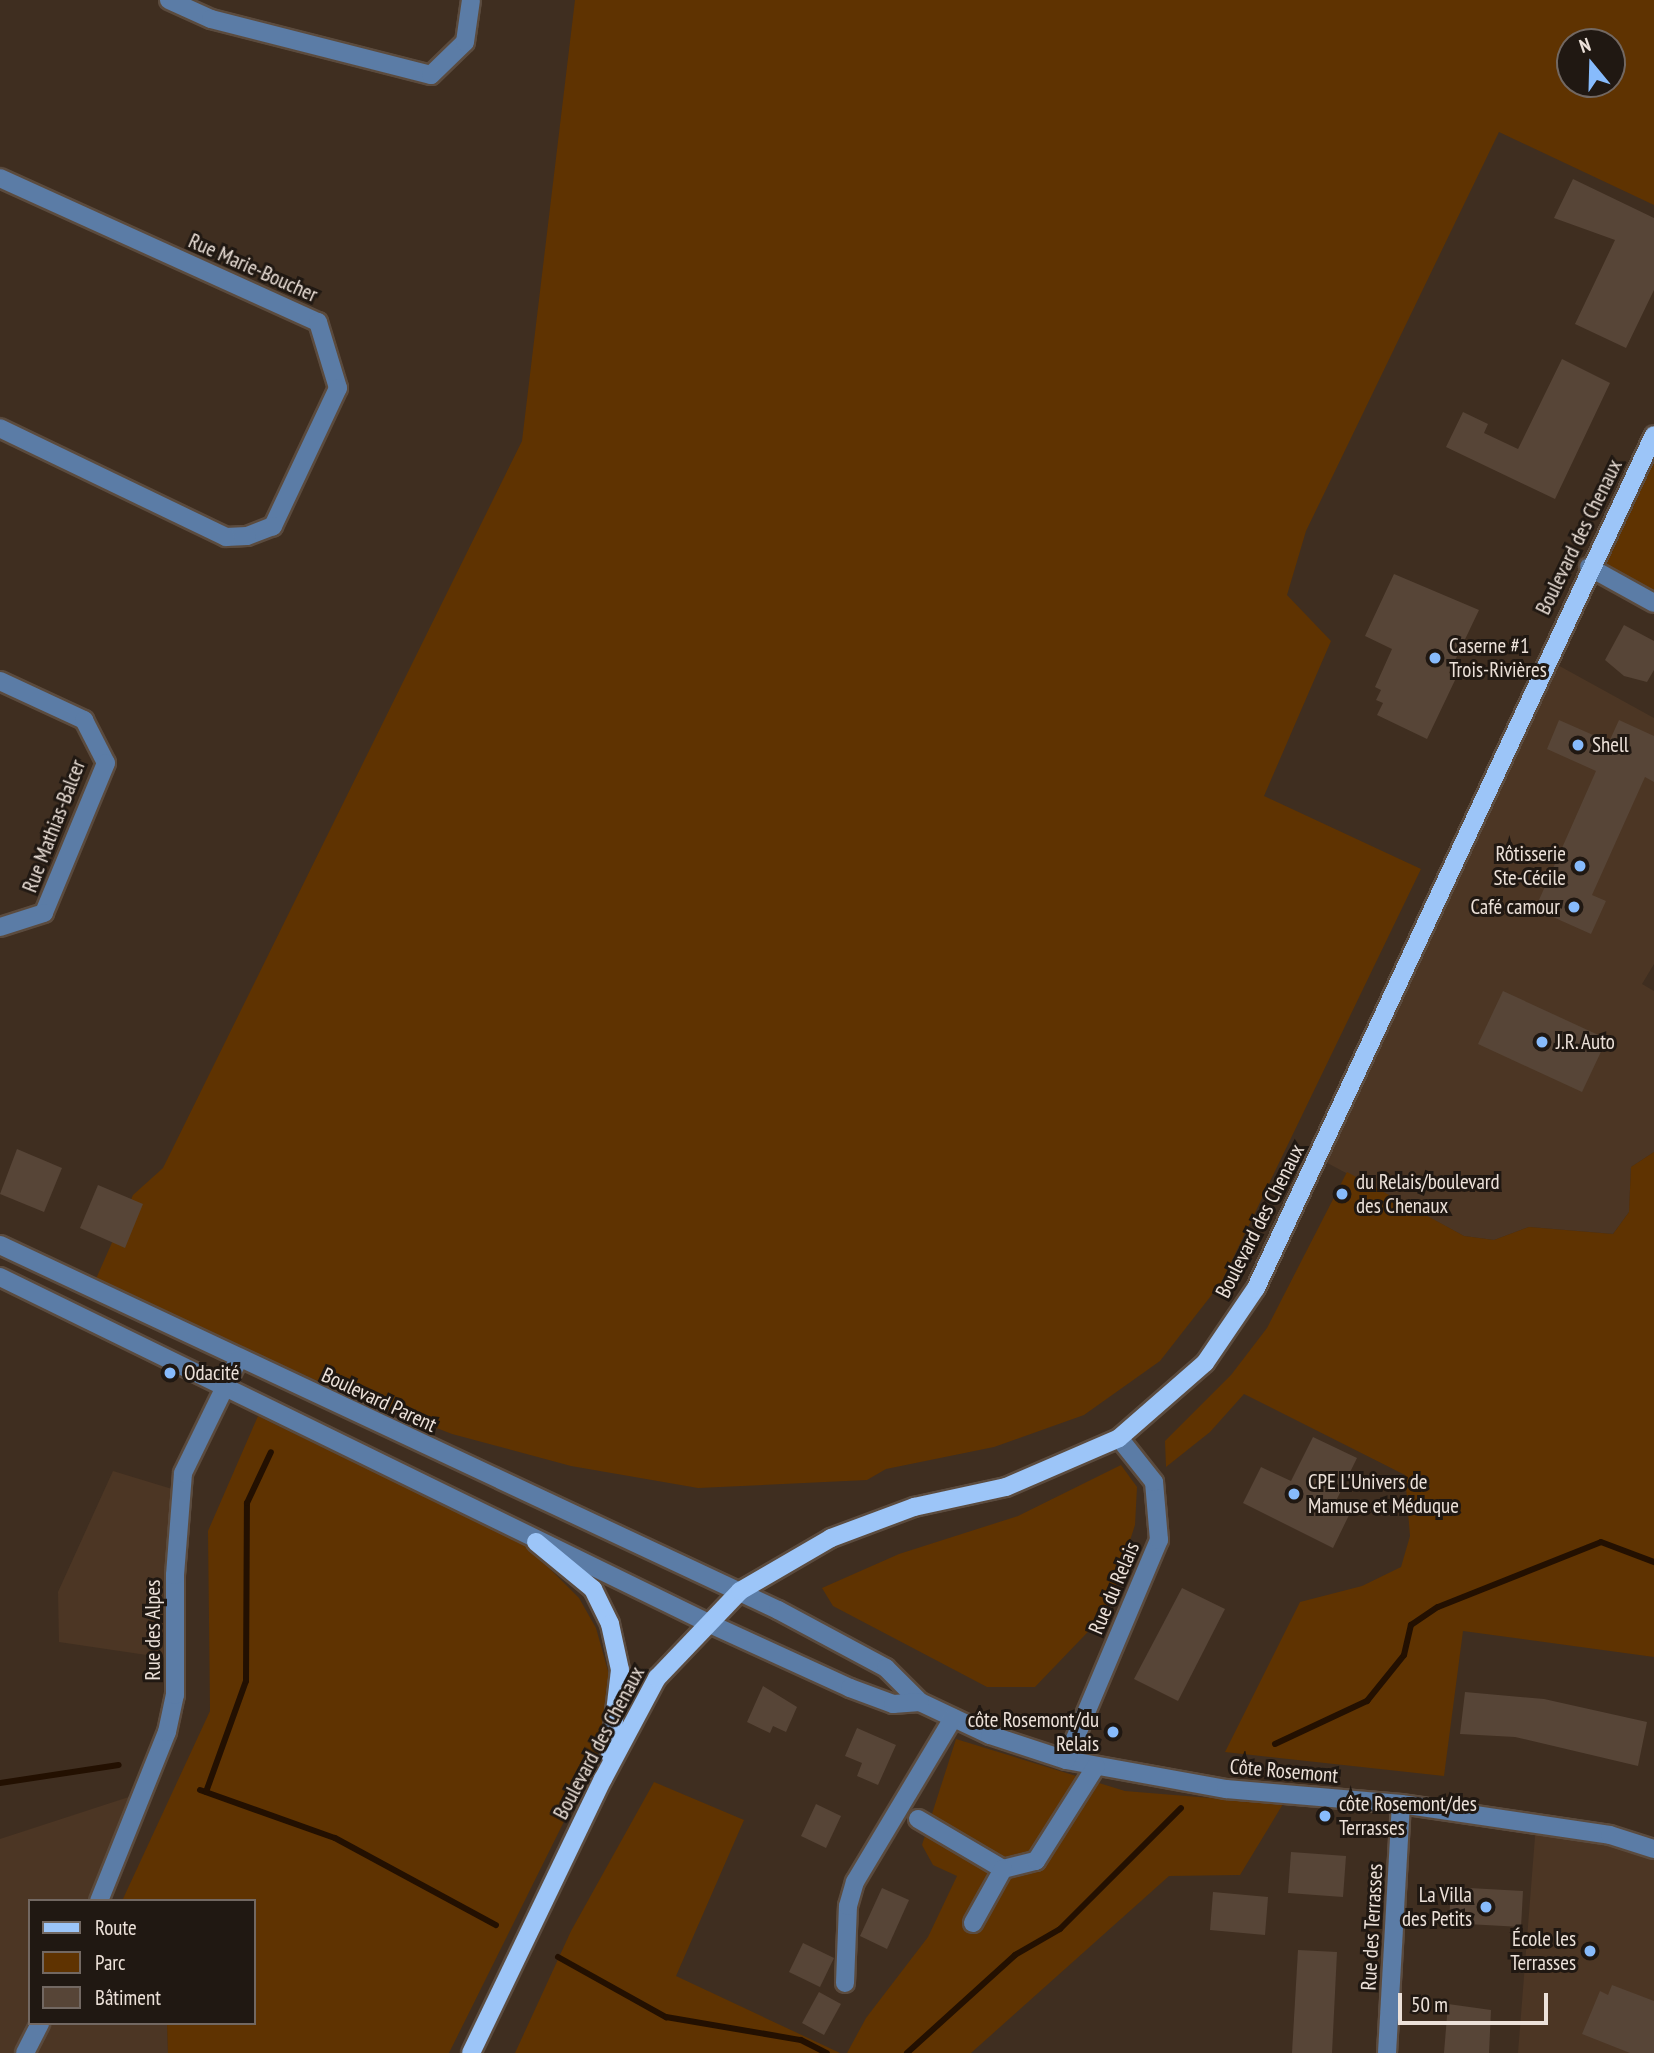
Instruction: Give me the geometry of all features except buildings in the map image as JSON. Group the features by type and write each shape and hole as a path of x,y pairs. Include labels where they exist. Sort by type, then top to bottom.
{"main road":[{"name":"Boulevard des Chenaux","path":"471,2053 603,1779 657,1678 740,1591 831,1538 914,1507 1006,1487 1119,1438 1205,1363 1256,1288 1589,567 1654,435"},
{"path":"536,1542 593,1589 610,1625 620,1670 614,1740 603,1779"}],"street":[{"path":"169,0 211,19 431,75 465,42 471,0"},
{"name":"Rue Marie-Boucher","path":"0,178 318,322 338,388 273,526 247,536 226,537 0,428"},
{"path":"1589,567 1654,603"},
{"name":"Rue Mathias-Balcer","path":"0,681 84,720 106,763 44,913 0,928"},
{"name":"Boulevard Parent","path":"0,1245 740,1591"},
{"path":"0,1277 536,1542 708,1623"},
{"name":"Rue des Alpes","path":"100,1899 138,1794 167,1732 175,1695 175,1575 183,1472 239,1358"},
{"name":"Rue du Relais","path":"1066,1760 1159,1540 1154,1482 1119,1438"},
{"name":"Côte Rosemont","path":"740,1591 886,1668 920,1702 953,1718 1066,1760 1226,1790 1401,1804 1610,1835 1654,1849"},
{"name":"Côte Rosemont","path":"708,1623 893,1704 920,1702"},
{"path":"845,1983 848,1906 855,1882 953,1718"},
{"path":"918,1819 1003,1869 1036,1861 1096,1766"},
{"name":"Rue des Terrasses","path":"1387,2053 1401,1804"},
{"path":"973,1923 1003,1869"},
{"path":"25,2053 39,2025"}],"shaded area":[{"path":"1545,658 1654,718 1654,964 1642,984 1654,991 1654,1152 1631,1167 1629,1212 1613,1234 1529,1227 1494,1240 1464,1236 1318,1158"},
{"path":"113,1471 182,1492 167,1658 59,1642 58,1592"},
{"path":"138,1794 100,1899 28,1899 28,2025 167,2025 168,2053 0,2053 0,1839"},
{"name":"École les Terrasses","path":"1536,1824 1654,1849 1654,2053 1518,2053"}],"green space":[{"path":"575,0 1654,0 1654,205 1499,132 1306,531 1287,595 1331,641 1264,796 1421,869 1221,1283 1160,1361 1084,1415 994,1447 886,1469 867,1480 698,1488 571,1466 452,1434 331,1387 95,1281 133,1195 163,1168 522,441"},
{"path":"1654,435 1654,603 1589,567"},
{"path":"1654,1152 1654,1657 1463,1631 1444,1776 1225,1752 1300,1602 1362,1586 1401,1567 1410,1536 1405,1475 1244,1394 1210,1432 1166,1467 1165,1441 1231,1375 1267,1328 1347,1172 1464,1236 1494,1240 1529,1227 1613,1234 1629,1212 1631,1167"},
{"path":"258,1416 526,1545 579,1598 596,1628 610,1678 603,1743 449,2053 168,2053 167,2025 256,2025 256,1899 123,1899 210,1711 208,1531"},
{"path":"1121,1465 1137,1487 1135,1525 1107,1612 1035,1687 987,1687 833,1606 822,1588 899,1554 1018,1516"},
{"path":"956,1739 1125,1791 1283,1804 1240,1875 1169,1876 971,2053 847,2053 866,2018 928,1937 957,1876 933,1865 922,1845"},
{"path":"654,1782 744,1820 676,1976 840,2053 515,2053 571,1931"}],"waterway":[{"path":"206,1792 246,1681 247,1503 271,1452"},
{"path":"1275,1744 1367,1701 1404,1655 1411,1625 1438,1607 1601,1542 1654,1562"},
{"path":"0,1783 119,1765"},
{"path":"200,1790 335,1838 496,1925"},
{"path":"907,2053 1015,1955 1060,1929 1181,1808"},
{"path":"558,1957 666,2017 801,2040 827,2053"}],"place":[{"name":"Caserne #1 Trois-Rivières","path":"1435,658"},
{"name":"Shell","path":"1578,745"},
{"name":"Rôtisserie Ste-Cécile","path":"1580,866"},
{"name":"Café camour","path":"1574,907"},
{"name":"J.R. Auto","path":"1542,1042"},
{"name":"du Relais/boulevard des Chenaux","path":"1342,1194"},
{"name":"Odacité","path":"170,1373"},
{"name":"CPE L'Univers de Mamuse et Méduque","path":"1294,1494"},
{"name":"côte Rosemont/du Relais","path":"1113,1732"},
{"name":"côte Rosemont/des Terrasses","path":"1325,1816"},
{"name":"La Villa des Petits","path":"1486,1907"},
{"name":"École les Terrasses","path":"1590,1951"}]}
